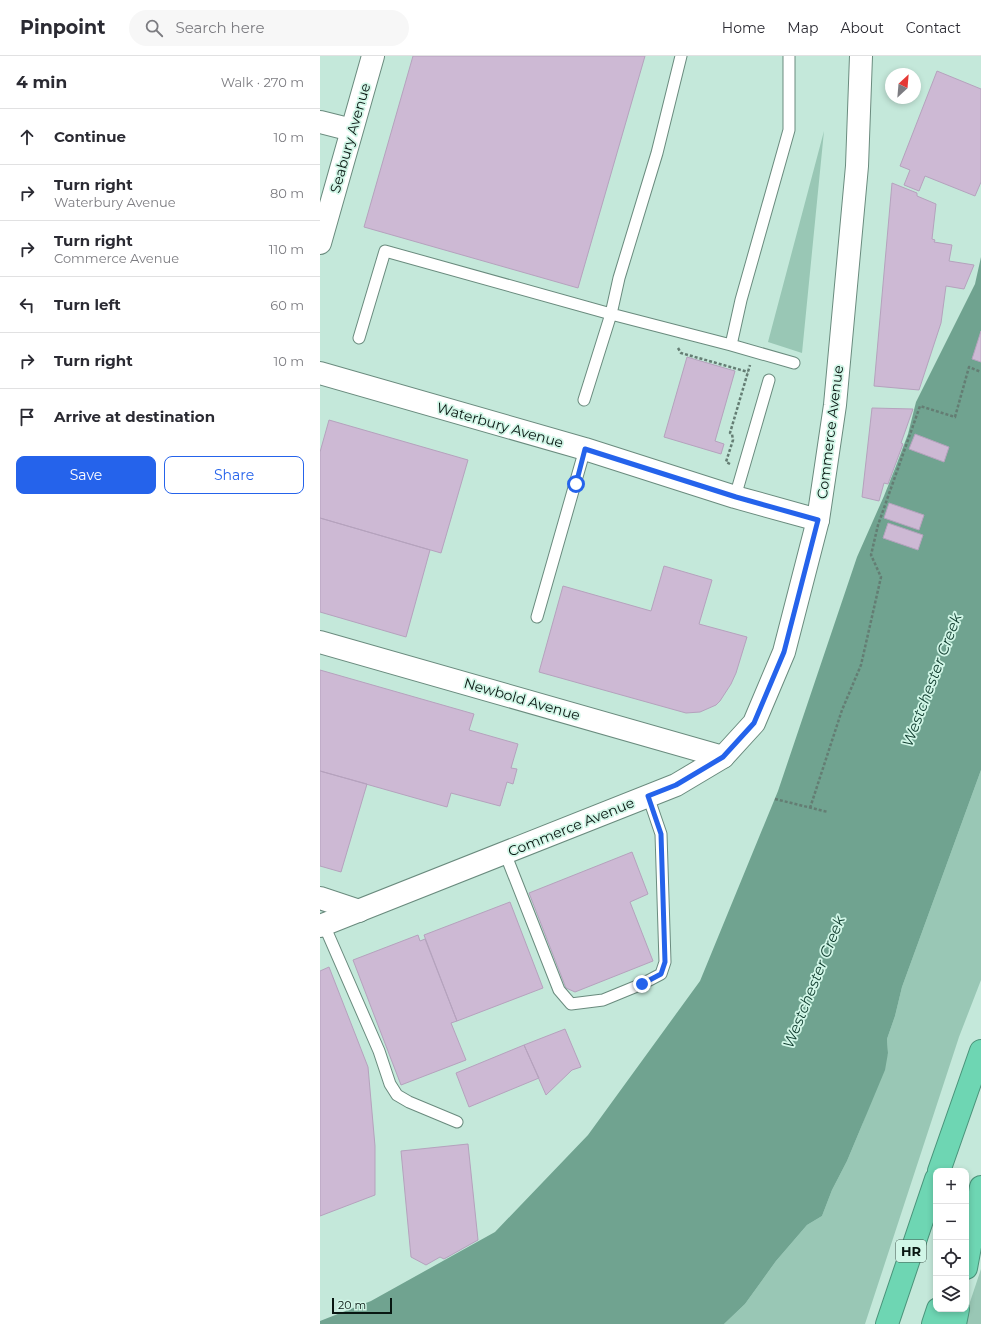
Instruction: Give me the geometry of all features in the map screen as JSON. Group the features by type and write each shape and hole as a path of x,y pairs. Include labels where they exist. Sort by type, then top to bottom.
{"highway":[{"path":"940,1168 981,1052"},
{"path":"969,1218 981,1183"},
{"path":"969,1252 981,1187"},
{"name":"HR","path":"887,1324 933,1188"},
{"path":"933,1324 937,1312"},
{"path":"956,1324 958,1312"}],"street":[{"name":"Seabury Avenue","path":"320,243 373,56"},
{"name":"Commerce Avenue","path":"322,925 676,785 723,757 754,723 784,652 818,520 835,405 839,367 857,166 861,56"},
{"path":"320,122 352,130"},
{"name":"Waterbury Avenue","path":"320,374 585,449 736,497 818,520"},
{"name":"Newbold Avenue","path":"320,642 723,757"},
{"path":"320,898 359,911"}],"lane":[{"path":"584,400 611,314 619,278 656,153 680,56"},
{"path":"731,345 741,300 789,130 789,56"},
{"path":"359,338 385,251 794,363"},
{"path":"736,497 770,380"},
{"path":"536,617 585,449"},
{"path":"505,853 559,990 571,1004 603,1000 642,984 661,974 665,962 661,834 648,796"},
{"path":"322,925 379,1051 390,1084 397,1095 409,1102 457,1122"}],"path":[{"path":"726,462 733,440 732,434 730,433 754,351"},
{"path":"681,353 748,372"},
{"path":"810,808 842,710 861,665 881,577 871,555 872,548 878,525 920,406 955,417 968,366 981,372"},
{"path":"775,799 828,812"}],"shaded area":[{"path":"824,131 802,353 768,342"},
{"path":"981,770 981,980 959,1037 865,1324 724,1324 745,1304 776,1261 807,1225 822,1216 832,1190 847,1161 862,1125 888,1053 887,1039 895,1016 902,987"},
{"path":"981,1269 981,1324 964,1324 967,1312 969,1312 970,1302"}],"water":[{"name":"Westchester Creek","path":"981,257 981,770 902,987 895,1016 887,1039 888,1053 885,1070 822,1216 807,1225 776,1261 745,1304 724,1324 320,1324 320,1321 371,1301 495,1232 588,1135 700,981 778,791 857,557 896,466 908,434 916,402 975,284"}],"building":[{"path":"413,56 645,56 578,288 364,227"},
{"path":"937,71 981,89 981,182 975,196 925,176 919,191 904,185 910,170 900,166"},
{"path":"892,183 917,193 917,196 936,204 932,239 935,240 934,242 952,245 949,261 974,265 964,289 946,286 941,323 919,390 874,386"},
{"path":"981,331 981,362 972,359"},
{"path":"687,357 735,371 715,441 724,444 721,454 664,437"},
{"path":"872,408 913,409 901,443 903,444 888,484 884,483 879,501 862,497"},
{"path":"329,420 468,460 441,553 320,518 320,452"},
{"path":"915,434 949,447 944,462 909,449"},
{"path":"889,503 924,515 919,530 884,518"},
{"path":"320,518 430,550 406,637 320,612"},
{"path":"888,523 923,535 918,550 883,538"},
{"path":"664,566 712,580 699,624 747,637 731,684 716,705 700,712 686,713 539,672 563,586 651,611"},
{"path":"320,670 474,714 469,730 518,744 511,768 517,769 513,784 507,782 500,806 451,793 447,807 320,771"},
{"path":"320,771 367,784 341,872 320,866"},
{"path":"632,852 648,894 630,902 653,961 575,992 566,988 529,893"},
{"path":"510,902 543,988 457,1021 424,935"},
{"path":"418,935 420,941 425,939 457,1021 451,1023 466,1060 401,1085 353,960"},
{"path":"329,967 368,1067 375,1146 375,1195 320,1216 320,971"},
{"path":"565,1029 581,1067 572,1070 546,1095 524,1045"},
{"path":"524,1045 539,1078 469,1107 456,1073"},
{"path":"468,1144 478,1240 444,1259 440,1257 426,1265 411,1257 401,1151"}],"route":[{"path":"576,484 585,449 736,497 818,520 784,652 754,723 723,757 676,785 648,796 661,834 665,962 661,974 642,984"}]}
